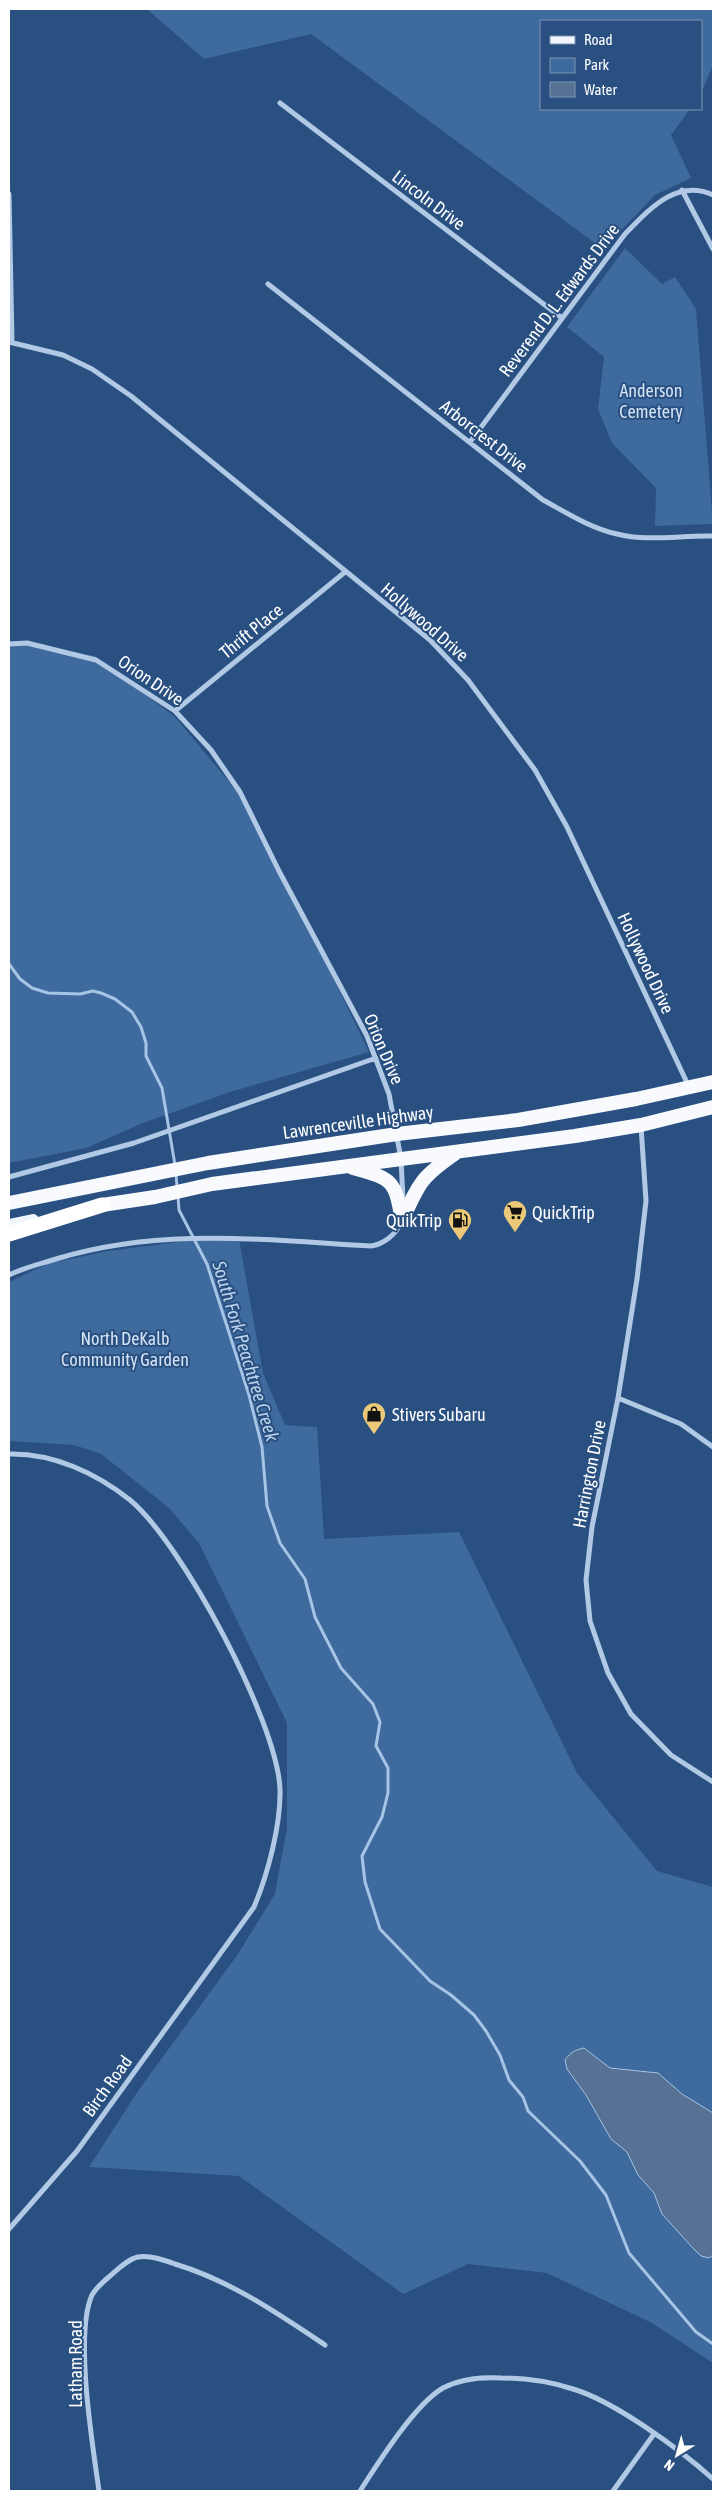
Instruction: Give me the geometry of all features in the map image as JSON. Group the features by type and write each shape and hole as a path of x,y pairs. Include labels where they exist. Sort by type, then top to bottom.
{"highway":[{"name":"Lawrenceville Highway","path":"9,1204 208,1163 397,1134 518,1120 636,1099 713,1082"},
{"path":"9,1234 102,1205 155,1197 212,1184 641,1125 713,1107"},
{"path":"402,1221 414,1193 424,1178 459,1151"},
{"path":"346,1167 373,1173 385,1178 392,1184 397,1192 402,1221"}],"main road":[{"path":"9,1226 102,1205"}],"street":[{"name":"Lincoln Drive","path":"280,103 562,318"},
{"name":"Reverend D. L. Edwards Drive","path":"470,442 625,234 655,205 682,190"},
{"path":"682,190 713,195"},
{"path":"682,190 713,249"},
{"path":"9,194 10,342"},
{"name":"Arborcrest Drive","path":"268,284 543,500 588,524 617,535 646,538 687,535 713,536"},
{"name":"Hollywood Drive","path":"10,342 63,355 92,369 131,396 430,640 468,680 535,770 567,827 689,1087"},
{"name":"Thrift Place","path":"175,711 345,572"},
{"name":"Orion Drive","path":"9,644 27,643 96,660 175,711 211,750 240,792 376,1058 389,1094 402,1159 402,1221"},
{"path":"9,1178 134,1143 376,1058"},
{"name":"Harrington Drive","path":"641,1125 646,1201 637,1279 618,1398 592,1528 586,1580 590,1621 608,1673 631,1714 671,1755 713,1782"},
{"path":"9,1275 84,1250 158,1240 234,1237 371,1246 377,1245 393,1235 402,1221"},
{"path":"618,1398 681,1424 713,1447"},
{"name":"Birch Road","path":"9,1454 24,1454 66,1462 102,1482 130,1501 153,1525 180,1560 237,1662 262,1720 278,1771 280,1790 276,1825 264,1884 254,1907 77,2152 9,2229"},
{"name":"Latham Road","path":"99,2491 88,2410 87,2322 92,2295 104,2280 123,2265 138,2257 160,2259 201,2272 260,2302 324,2345"},
{"path":"360,2491 421,2408 442,2388 475,2377 521,2378 573,2389 602,2401 654,2434 713,2479"},
{"path":"613,2491 654,2434"}],"green space":[{"path":"147,9 713,9 713,65 702,92 702,20 540,20 540,110 689,110 671,135 691,178 655,195 603,249 311,34 204,59"},
{"name":"Anderson Cemetery","path":"625,248 662,284 675,277 696,309 713,524 655,526 656,488 612,443 598,409 604,357 567,327"},
{"path":"9,645 35,645 95,656 175,717 251,808 369,1052 230,1092 143,1123 86,1148 9,1163"},
{"name":"North DeKalb Community Garden","path":"239,1239 263,1373 285,1425 317,1427 324,1539 459,1532 577,1773 657,1871 713,1887 713,2113 682,2094 658,2073 610,2068 584,2048 567,2069 586,2095 611,2139 627,2152 638,2175 654,2193 662,2214 691,2246 709,2258 713,2255 713,2363 652,2323 547,2273 468,2264 403,2294 239,2176 89,2167 138,2091 238,1954 275,1894 287,1828 287,1723 199,1543 168,1507 101,1454 74,1445 9,1441 9,1282 47,1264 108,1251 187,1241"}],"water":[{"path":"584,2048 610,2068 658,2073 682,2094 713,2113 713,2255 709,2258 701,2256 662,2214 654,2193 638,2175 627,2152 611,2139 586,2095 567,2069 565,2060 567,2057 573,2052"}],"waterway":[{"name":"South Fork Peachtree Creek","path":"9,964 20,979 32,988 48,993 80,994 93,991 115,999 132,1012 141,1027 146,1043 146,1056 162,1088 175,1165"},
{"name":"South Fork Peachtree Creek","path":"176,1174 177,1187"},
{"name":"South Fork Peachtree Creek","path":"178,1196 179,1210 207,1264 249,1395 262,1447 267,1506 280,1543 305,1579 315,1617 341,1668 373,1704 380,1722 376,1746 388,1768 388,1793 382,1817 362,1856 365,1882 380,1929 430,1981 451,1995 474,2015 500,2055 509,2080 523,2097 528,2111 580,2161 606,2195 629,2253 696,2332 713,2344"}],"place":[{"name":"QuickTrip","path":"515,1233"},
{"name":"QuikTrip","path":"460,1241"},
{"name":"Stivers Subaru","path":"374,1435"}]}
